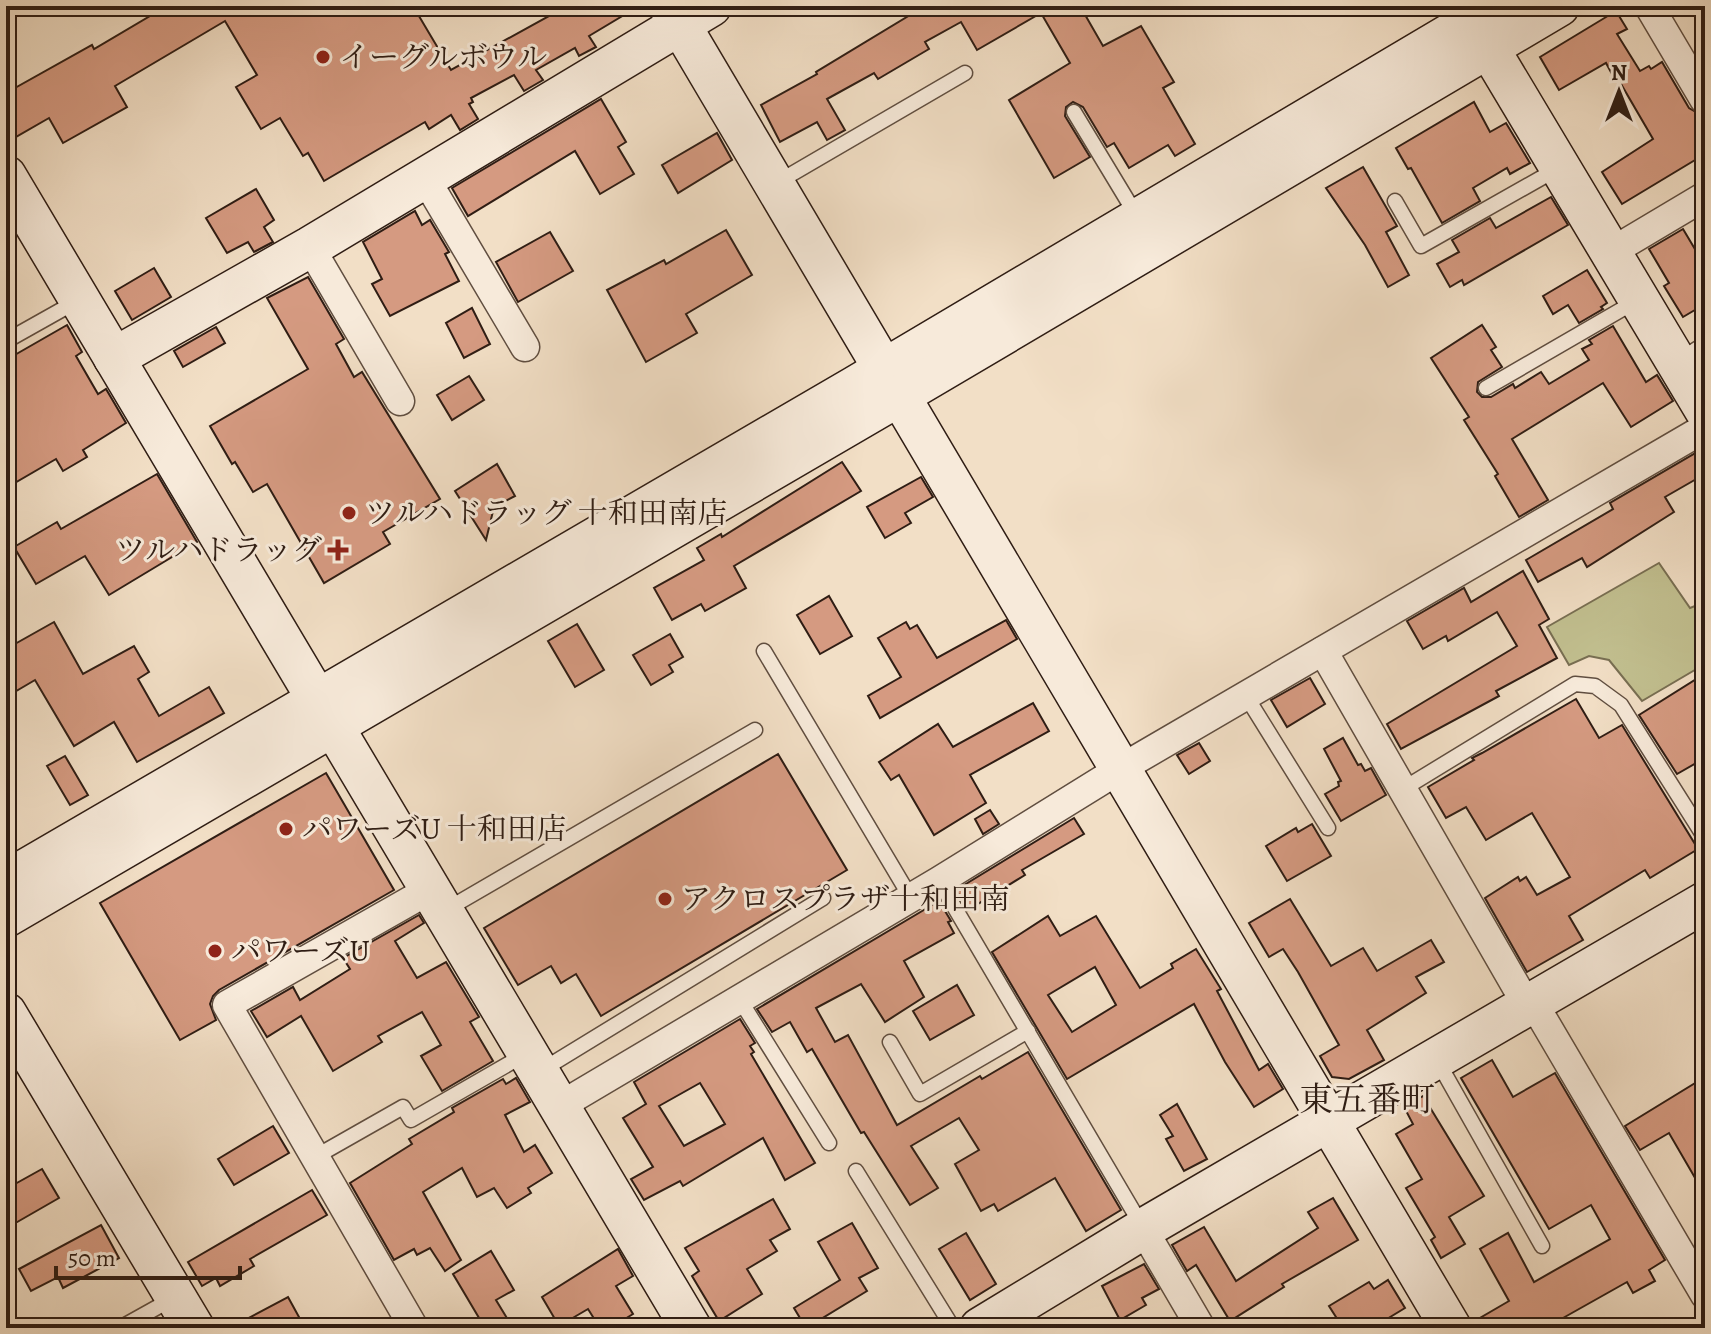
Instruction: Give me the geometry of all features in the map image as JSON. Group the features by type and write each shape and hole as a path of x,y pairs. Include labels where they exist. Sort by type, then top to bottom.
{"street":[{"path":"891,383 1138,218 1480,20 1559,6"},
{"path":"1649,6 1704,99"},
{"path":"114,358 425,178 687,12 774,184 1451,1328"},
{"path":"1480,20 1560,167 1639,300 1692,360 1705,410"},
{"path":"6,917 326,714 891,383 1480,20"},
{"path":"6,176 691,1328"},
{"path":"425,178 525,347"},
{"path":"1611,252 1705,196"},
{"path":"310,247 400,401"},
{"path":"558,1107 911,898 1120,769 1705,428"},
{"path":"1323,651 1531,1005 1702,1283"},
{"path":"6,881 326,714"},
{"path":"414,1328 227,1005 437,900"},
{"path":"980,1328 1143,1229 1705,902"},
{"path":"6,1013 185,1312"},
{"path":"1143,1229 1201,1328"}],"lane":[{"path":"774,184 965,73"},
{"path":"1074,112 1138,218"},
{"path":"1395,201 1421,246 1560,167"},
{"path":"6,341 79,300"},
{"path":"1486,388 1639,300"},
{"path":"764,651 911,898"},
{"path":"1403,789 1575,684 1595,686 1621,705 1705,838"},
{"path":"1246,696 1328,828"},
{"path":"437,900 755,730"},
{"path":"939,881 1143,1229"},
{"path":"315,1157 403,1107 411,1120 532,1063 823,898"},
{"path":"740,1000 829,1143"},
{"path":"890,1042 920,1094 1028,1031"},
{"path":"1436,1060 1542,1246"},
{"path":"856,1171 953,1328"},
{"path":"120,1328 185,1312"}],"shaded area":[{"path":"1659,563 1690,608 1705,602 1705,664 1642,701 1609,660 1589,656 1569,665 1547,627"}],"building":[{"path":"167,6 413,6 451,70 567,6 639,6 589,36 596,47 579,56 575,48 536,70 543,80 524,91 514,75 471,98 473,102 469,104 478,119 460,130 451,115 429,129 425,122 324,181 308,153 303,156 280,118 261,129 236,87 257,75 225,21 115,86 127,107 63,143 49,118 14,138 6,123 6,93 92,45 94,49"},
{"path":"925,6 1080,6 1103,46 1141,26 1174,82 1163,88 1195,144 1175,156 1168,145 1129,168 1114,143 1107,147 1083,107 1073,102 1066,107 1065,116 1090,157 1054,178 1009,100 1070,63 1041,13 977,50 961,22 925,42 929,49 878,79 874,73 827,99 845,130 827,140 817,122 780,142 761,105 817,74"},
{"path":"1616,11 1627,29 1617,34 1640,71 1662,62 1689,108 1701,115 1705,122 1705,154 1622,204 1602,172 1653,139 1606,63 1559,90 1540,57"},
{"path":"601,99 626,142 618,147 634,174 600,194 575,151 468,216 452,188"},
{"path":"1474,102 1490,132 1506,123 1530,163 1510,174 1507,168 1473,188 1480,201 1442,223 1396,148"},
{"path":"717,133 732,160 678,193 662,165"},
{"path":"1363,167 1397,226 1386,232 1409,275 1388,287 1365,245 1326,188"},
{"path":"256,189 274,220 264,227 273,242 254,252 248,242 227,253 206,218"},
{"path":"1551,197 1568,225 1464,285 1462,280 1450,287 1437,264 1459,252 1452,240 1490,218 1496,228"},
{"path":"415,211 422,225 430,220 449,252 445,254 459,281 390,316 372,284 382,279 363,242"},
{"path":"1683,229 1705,266 1705,304 1683,317 1664,286 1669,283 1649,249"},
{"path":"726,230 752,275 686,314 697,333 646,362 607,290 664,260 666,264"},
{"path":"550,232 573,271 518,302 496,262"},
{"path":"154,268 171,297 132,320 115,291"},
{"path":"1587,270 1607,303 1601,307 1603,309 1579,323 1568,305 1553,314 1543,296"},
{"path":"308,277 344,339 336,344 354,377 362,372 440,499 383,532 390,544 324,583 267,484 253,492 210,426 308,369 267,298"},
{"path":"472,308 490,344 464,358 446,323"},
{"path":"67,325 82,352 76,356 98,394 106,389 126,423 83,450 87,457 63,471 56,459 6,488 6,360"},
{"path":"1482,325 1496,347 1491,350 1502,367 1478,382 1477,392 1482,397 1491,397 1513,384 1515,388 1541,372 1549,384 1589,360 1582,349 1592,344 1589,340 1613,326 1646,382 1657,375 1673,401 1631,427 1603,383 1512,439 1548,500 1519,517 1495,476 1498,474 1464,420 1469,417 1431,358"},
{"path":"216,327 225,343 183,367 174,351"},
{"path":"469,376 484,400 452,420 437,395"},
{"path":"1699,451 1705,462 1705,474 1665,497 1674,512 1587,567 1582,558 1538,582 1526,560 1613,509 1610,503"},
{"path":"842,462 861,491 734,566 746,588 705,611 701,604 672,620 654,588 704,560 697,548 721,534 722,537"},
{"path":"497,464 515,496 494,507 486,540 455,491"},
{"path":"157,474 197,542 109,595 85,556 36,584 14,547 57,522 61,529"},
{"path":"921,477 933,497 905,513 911,523 885,538 867,507"},
{"path":"1523,571 1549,619 1539,625 1557,658 1496,691 1499,696 1401,749 1387,724 1517,646 1497,612 1448,641 1446,636 1423,649 1407,621 1464,588 1471,602"},
{"path":"829,596 852,636 820,654 797,615"},
{"path":"1006,620 1017,639 880,718 868,696 901,677 878,638 906,622 910,629 917,625 937,658"},
{"path":"54,622 83,674 134,646 149,672 138,679 159,716 209,687 224,713 137,762 114,722 74,746 35,680 6,697 6,649"},
{"path":"577,624 604,670 575,687 548,641"},
{"path":"670,634 683,657 669,665 673,672 651,685 633,655"},
{"path":"1705,676 1705,758 1677,774 1639,715"},
{"path":"1310,678 1325,704 1287,727 1271,700"},
{"path":"1576,699 1599,738 1622,725 1698,849 1650,878 1645,870 1569,916 1583,940 1527,972 1485,898 1518,877 1520,881 1526,877 1537,895 1570,877 1532,813 1486,840 1466,807 1446,818 1428,787 1474,760 1472,758"},
{"path":"1033,703 1049,731 970,775 986,803 934,835 899,775 891,780 879,762 938,724 953,747"},
{"path":"1343,738 1358,765 1361,764 1365,771 1371,768 1386,795 1341,821 1325,794 1339,786 1338,782 1341,781 1324,749"},
{"path":"1199,743 1210,761 1189,774 1177,755"},
{"name":"アクロスプラザ十和田南","path":"778,754 847,870 601,1016 576,974 561,983 551,966 518,985 484,928"},
{"path":"65,756 88,795 70,805 47,766"},
{"name":"パワーズU","path":"326,773 394,890 219,990 210,1004 216,1020 180,1040 100,903"},
{"path":"990,810 999,824 983,834 975,819"},
{"path":"1074,818 1084,834 1022,870 1025,875 968,910 956,890"},
{"path":"1312,824 1331,856 1287,881 1266,846 1296,828 1298,832"},
{"path":"1290,899 1331,966 1363,948 1377,971 1431,940 1444,962 1416,977 1426,993 1367,1030 1384,1060 1349,1079 1332,1077 1320,1056 1339,1045 1298,972 1283,949 1269,957 1249,923"},
{"path":"939,901 954,933 904,961 924,997 885,1022 861,984 816,1008 835,1042 848,1035 897,1125 980,1076 982,1079 1028,1052 1121,1210 1086,1231 1055,1178 998,1211 994,1204 981,1211 955,1164 979,1150 959,1118 911,1146 938,1188 910,1205 864,1132 861,1133 812,1049 807,1052 790,1022 772,1032 757,1009"},
{"path":"419,915 424,923 395,941 417,978 446,962 479,1017 470,1022 493,1061 442,1091 421,1056 441,1045 422,1012 378,1036 382,1042 333,1071 301,1016 267,1037 251,1011 293,987 300,1000 350,969 343,958"},
{"path":"1048,916 1060,936 1096,916 1140,988 1173,968 1171,964 1196,949 1221,989 1217,991 1259,1070 1268,1064 1283,1089 1254,1107 1225,1062 1194,1004 1067,1079 992,952","holes":["1095,967 1116,1005 1072,1032 1048,995"]},
{"path":"957,985 974,1015 930,1040 913,1011"},
{"path":"740,1019 755,1043 750,1046 754,1052 751,1054 815,1163 785,1180 763,1138 683,1186 680,1181 644,1200 631,1179 653,1167 623,1118 646,1104 634,1082","holes":["700,1083 725,1124 684,1146 659,1106"]},
{"path":"1492,1060 1513,1097 1555,1073 1665,1260 1649,1270 1655,1281 1633,1293 1627,1282 1563,1318 1569,1328 1474,1328 1473,1322 1509,1301 1480,1249 1508,1233 1534,1282 1610,1239 1591,1205 1549,1229 1461,1078"},
{"path":"1705,1077 1705,1195 1669,1133 1640,1150 1625,1126"},
{"path":"516,1078 530,1102 505,1115 524,1152 535,1145 552,1173 528,1188 531,1193 507,1208 494,1188 477,1197 462,1168 423,1192 461,1260 445,1271 430,1248 417,1255 414,1249 394,1260 350,1183 412,1144 409,1139 454,1112 452,1108 503,1079 506,1084"},
{"path":"1423,1096 1484,1196 1449,1217 1465,1244 1441,1258 1431,1240 1435,1237 1406,1188 1422,1179 1396,1134 1413,1124 1404,1107"},
{"path":"1177,1104 1207,1159 1184,1171 1166,1139 1173,1136 1160,1115"},
{"path":"273,1126 289,1153 234,1185 218,1159"},
{"path":"42,1169 59,1198 12,1225 6,1215 6,1189"},
{"path":"312,1190 327,1215 250,1259 254,1266 220,1286 216,1278 202,1286 188,1262"},
{"path":"1333,1198 1358,1240 1282,1284 1284,1287 1230,1321 1196,1265 1187,1271 1172,1245 1204,1227 1236,1281 1318,1228 1308,1212"},
{"path":"773,1199 790,1229 770,1240 777,1251 747,1269 762,1294 719,1321 692,1276 699,1271 685,1248"},
{"path":"852,1223 878,1268 859,1278 867,1291 806,1328 794,1308 840,1280 818,1242"},
{"path":"101,1225 119,1258 63,1288 58,1277 31,1291 19,1269"},
{"path":"966,1233 996,1284 970,1300 939,1249"},
{"path":"618,1249 633,1276 616,1286 633,1314 610,1328 600,1328 588,1309 559,1326 542,1297"},
{"path":"491,1251 514,1290 496,1300 513,1328 485,1328 453,1274"},
{"path":"1144,1264 1159,1289 1142,1298 1146,1305 1120,1320 1102,1286"},
{"path":"1388,1280 1405,1308 1372,1328 1343,1328 1329,1306 1369,1282 1374,1289"},
{"path":"288,1297 305,1328 230,1328"}],"place":[{"name":"イーグルボウル","path":"323,57"},
{"name":"ツルハドラッグ 十和田南店","path":"349,513"},
{"name":"ツルハドラッグ","path":"338,550"},
{"name":"パワーズU 十和田店","path":"286,829"},
{"name":"アクロスプラザ十和田南","path":"665,899"},
{"name":"パワーズU","path":"215,951"}],"district":[{"name":"東五番町","path":"1367,1099"}]}
